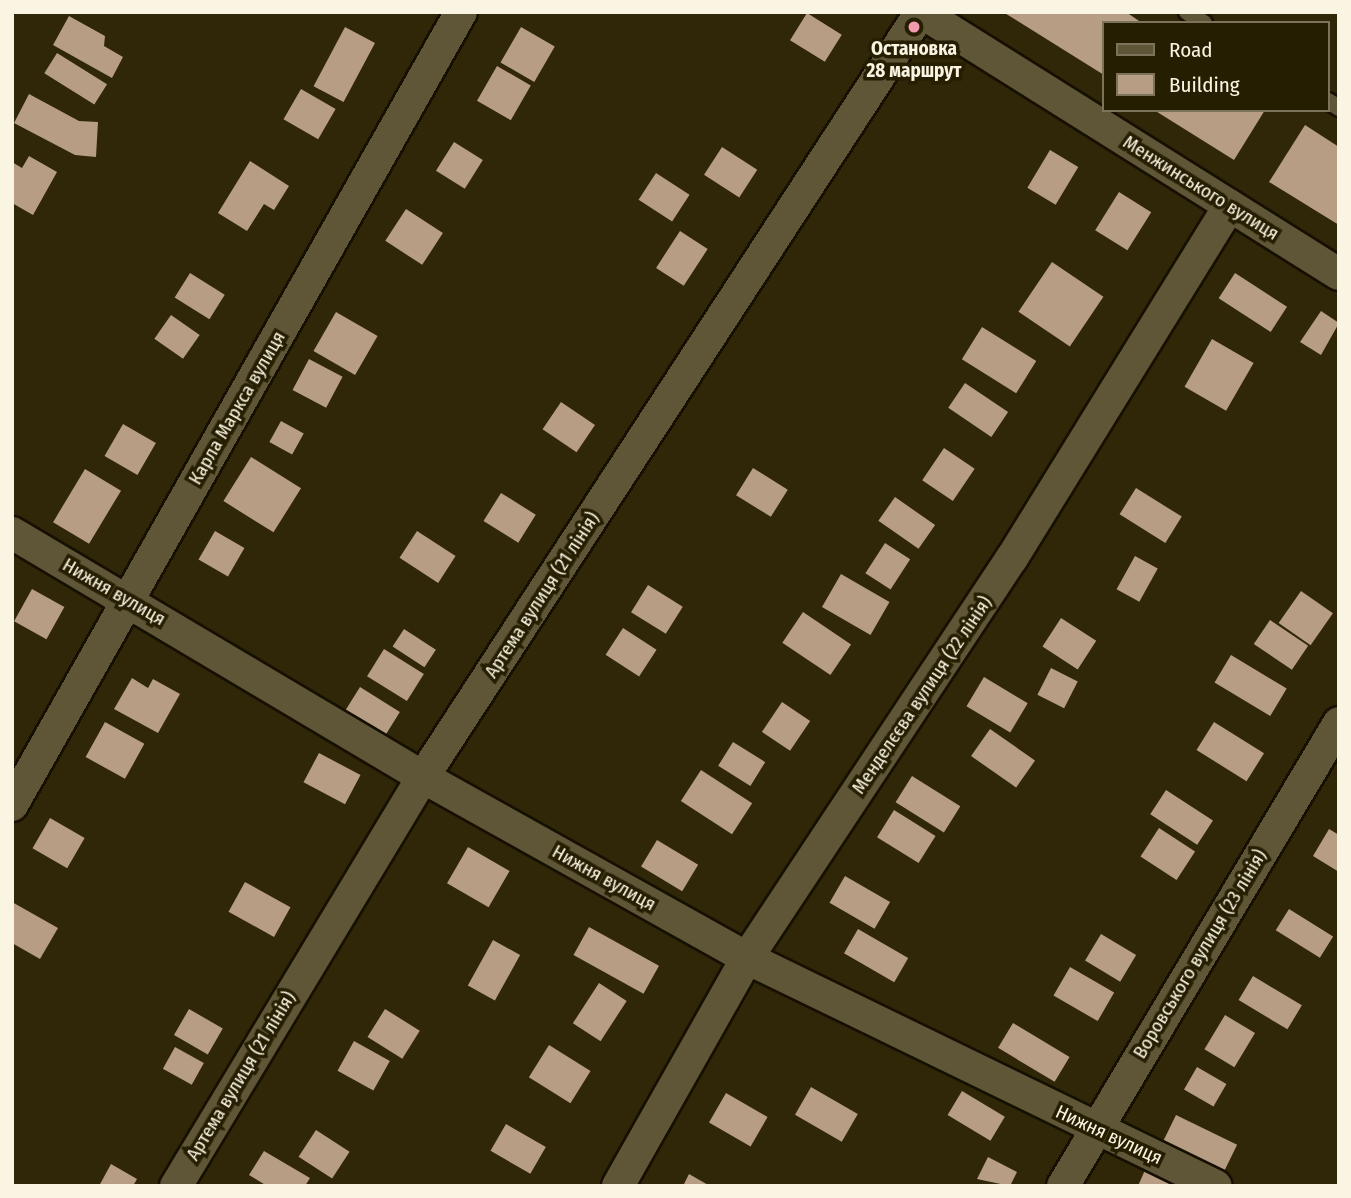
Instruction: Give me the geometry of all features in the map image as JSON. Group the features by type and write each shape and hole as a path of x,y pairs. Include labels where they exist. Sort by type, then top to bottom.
{"street":[{"name":"Карла Маркса вулиця","path":"12,804 461,12"},
{"name":"Менжинського вулиця","path":"921,12 1339,274"},
{"name":"Артема вулиця (21 лiнiя)","path":"176,1186 423,777 921,12"},
{"name":"Менделєєва вулиця (22 лiнiя)","path":"618,1186 747,958 1013,558 1229,206"},
{"name":"Нижня вулиця","path":"12,533 423,777 747,958 1216,1186"},
{"name":"Воровського вулиця (23 лiнiя)","path":"1063,1186 1339,723"}],"building":[{"path":"1003,12 1126,12 1139,21 1102,21 1102,74"},
{"path":"807,13 842,35 825,62 790,40"},
{"path":"69,16 105,36 104,46 123,57 112,78 53,45"},
{"path":"345,27 375,43 344,102 314,86"},
{"path":"521,27 555,46 534,82 500,63"},
{"path":"57,53 107,84 94,105 44,73"},
{"path":"497,66 531,85 511,120 477,101"},
{"path":"301,89 336,109 318,139 284,119"},
{"path":"29,94 79,121 98,122 96,157 75,155 14,123"},
{"path":"1157,112 1264,112 1234,160"},
{"path":"1305,125 1339,147 1339,225 1269,182"},
{"path":"454,142 483,160 465,189 436,171"},
{"path":"722,147 757,170 739,198 704,175"},
{"path":"1050,150 1078,167 1056,205 1027,188"},
{"path":"29,156 57,172 33,215 12,203 12,162 22,168"},
{"path":"250,161 289,186 274,210 264,204 247,231 218,213"},
{"path":"656,173 690,195 672,222 639,200"},
{"path":"1119,192 1151,212 1127,250 1095,230"},
{"path":"406,209 443,233 422,265 385,241"},
{"path":"680,231 708,249 684,286 656,268"},
{"path":"1052,262 1103,297 1070,346 1018,312"},
{"path":"190,273 225,295 209,319 175,298"},
{"path":"1235,273 1287,307 1271,332 1219,298"},
{"path":"1321,311 1339,323 1321,355 1300,342"},
{"path":"336,312 378,336 355,375 314,351"},
{"path":"171,315 200,335 183,359 154,339"},
{"path":"982,327 1036,361 1016,393 962,359"},
{"path":"1212,339 1254,363 1226,411 1184,387"},
{"path":"309,359 343,377 326,408 293,390"},
{"path":"965,383 1008,412 991,437 948,408"},
{"path":"561,402 595,425 577,452 543,429"},
{"path":"281,421 304,434 292,455 269,442"},
{"path":"123,424 156,443 137,475 104,456"},
{"path":"944,448 975,469 953,501 922,480"},
{"path":"251,457 301,488 273,532 223,501"},
{"path":"753,468 788,490 771,517 736,495"},
{"path":"85,469 121,491 89,544 53,522"},
{"path":"1136,488 1182,517 1165,543 1120,514"},
{"path":"501,493 536,515 518,543 484,521"},
{"path":"895,497 935,525 919,549 878,521"},
{"path":"215,531 244,548 228,577 198,560"},
{"path":"417,531 456,556 438,583 400,558"},
{"path":"885,543 910,559 891,590 865,573"},
{"path":"1135,556 1158,569 1139,602 1117,589"},
{"path":"841,574 889,602 870,635 822,607"},
{"path":"648,585 683,607 666,634 631,612"},
{"path":"32,589 64,607 46,639 14,621"},
{"path":"1301,591 1333,613 1311,645 1279,623"},
{"path":"803,612 851,644 830,675 782,643"},
{"path":"1061,618 1096,641 1078,669 1042,647"},
{"path":"1270,620 1308,646 1292,670 1254,644"},
{"path":"623,628 657,650 639,677 606,655"},
{"path":"404,629 436,650 424,667 393,647"},
{"path":"384,649 424,674 407,701 367,676"},
{"path":"1231,655 1287,688 1270,716 1215,682"},
{"path":"1051,668 1078,682 1064,708 1037,695"},
{"path":"984,677 1028,703 1010,732 966,706"},
{"path":"132,678 148,688 153,679 180,694 158,733 114,709"},
{"path":"360,687 400,712 382,740 343,715"},
{"path":"782,702 810,721 790,751 762,732"},
{"path":"105,722 144,744 125,779 86,757"},
{"path":"1214,722 1264,753 1247,781 1197,750"},
{"path":"990,729 1035,761 1016,788 971,756"},
{"path":"733,742 765,762 750,786 718,766"},
{"path":"319,753 360,775 345,804 304,782"},
{"path":"701,770 752,803 732,834 681,801"},
{"path":"912,776 960,806 944,832 896,802"},
{"path":"1166,790 1213,820 1197,845 1150,814"},
{"path":"894,810 936,836 919,863 877,837"},
{"path":"50,818 85,838 67,868 32,848"},
{"path":"1159,828 1195,851 1177,880 1140,857"},
{"path":"1329,829 1339,835 1339,872 1313,856"},
{"path":"657,840 698,865 682,891 641,867"},
{"path":"468,847 510,871 489,907 447,883"},
{"path":"845,876 890,902 875,929 830,903"},
{"path":"245,882 290,907 274,937 229,912"},
{"path":"12,902 58,928 40,959 12,943"},
{"path":"1289,909 1333,937 1320,958 1276,930"},
{"path":"589,927 659,966 643,994 573,955"},
{"path":"858,929 908,958 894,982 844,953"},
{"path":"1101,934 1136,955 1120,982 1085,961"},
{"path":"493,940 520,955 495,1001 468,985"},
{"path":"1070,967 1114,992 1098,1021 1054,996"},
{"path":"1253,976 1302,1005 1287,1029 1239,1000"},
{"path":"599,983 627,1001 601,1041 573,1023"},
{"path":"189,1009 223,1028 208,1054 174,1035"},
{"path":"385,1009 420,1031 402,1059 368,1037"},
{"path":"1225,1015 1255,1033 1234,1067 1204,1049"},
{"path":"1013,1023 1070,1057 1055,1082 998,1048"},
{"path":"354,1041 390,1061 373,1091 338,1071"},
{"path":"549,1045 591,1071 570,1103 529,1077"},
{"path":"175,1047 204,1063 192,1085 163,1069"},
{"path":"1197,1067 1226,1084 1213,1107 1184,1090"},
{"path":"811,1087 858,1114 842,1142 795,1115"},
{"path":"962,1091 1005,1117 990,1141 948,1115"},
{"path":"726,1093 768,1117 751,1146 709,1122"},
{"path":"1176,1115 1237,1145 1224,1171 1163,1141"},
{"path":"506,1124 546,1147 530,1174 490,1151"},
{"path":"316,1130 350,1152 332,1179 299,1157"},
{"path":"264,1151 310,1178 305,1186 267,1186 249,1175"},
{"path":"988,1157 1017,1172 1010,1186 977,1179"},
{"path":"111,1164 137,1179 133,1186 99,1186"},
{"path":"1145,1170 1179,1186 1138,1186"},
{"path":"689,1174 710,1186 683,1186"}],"place":[{"name":"Остановка 28 маршрут","path":"914,27"}]}
